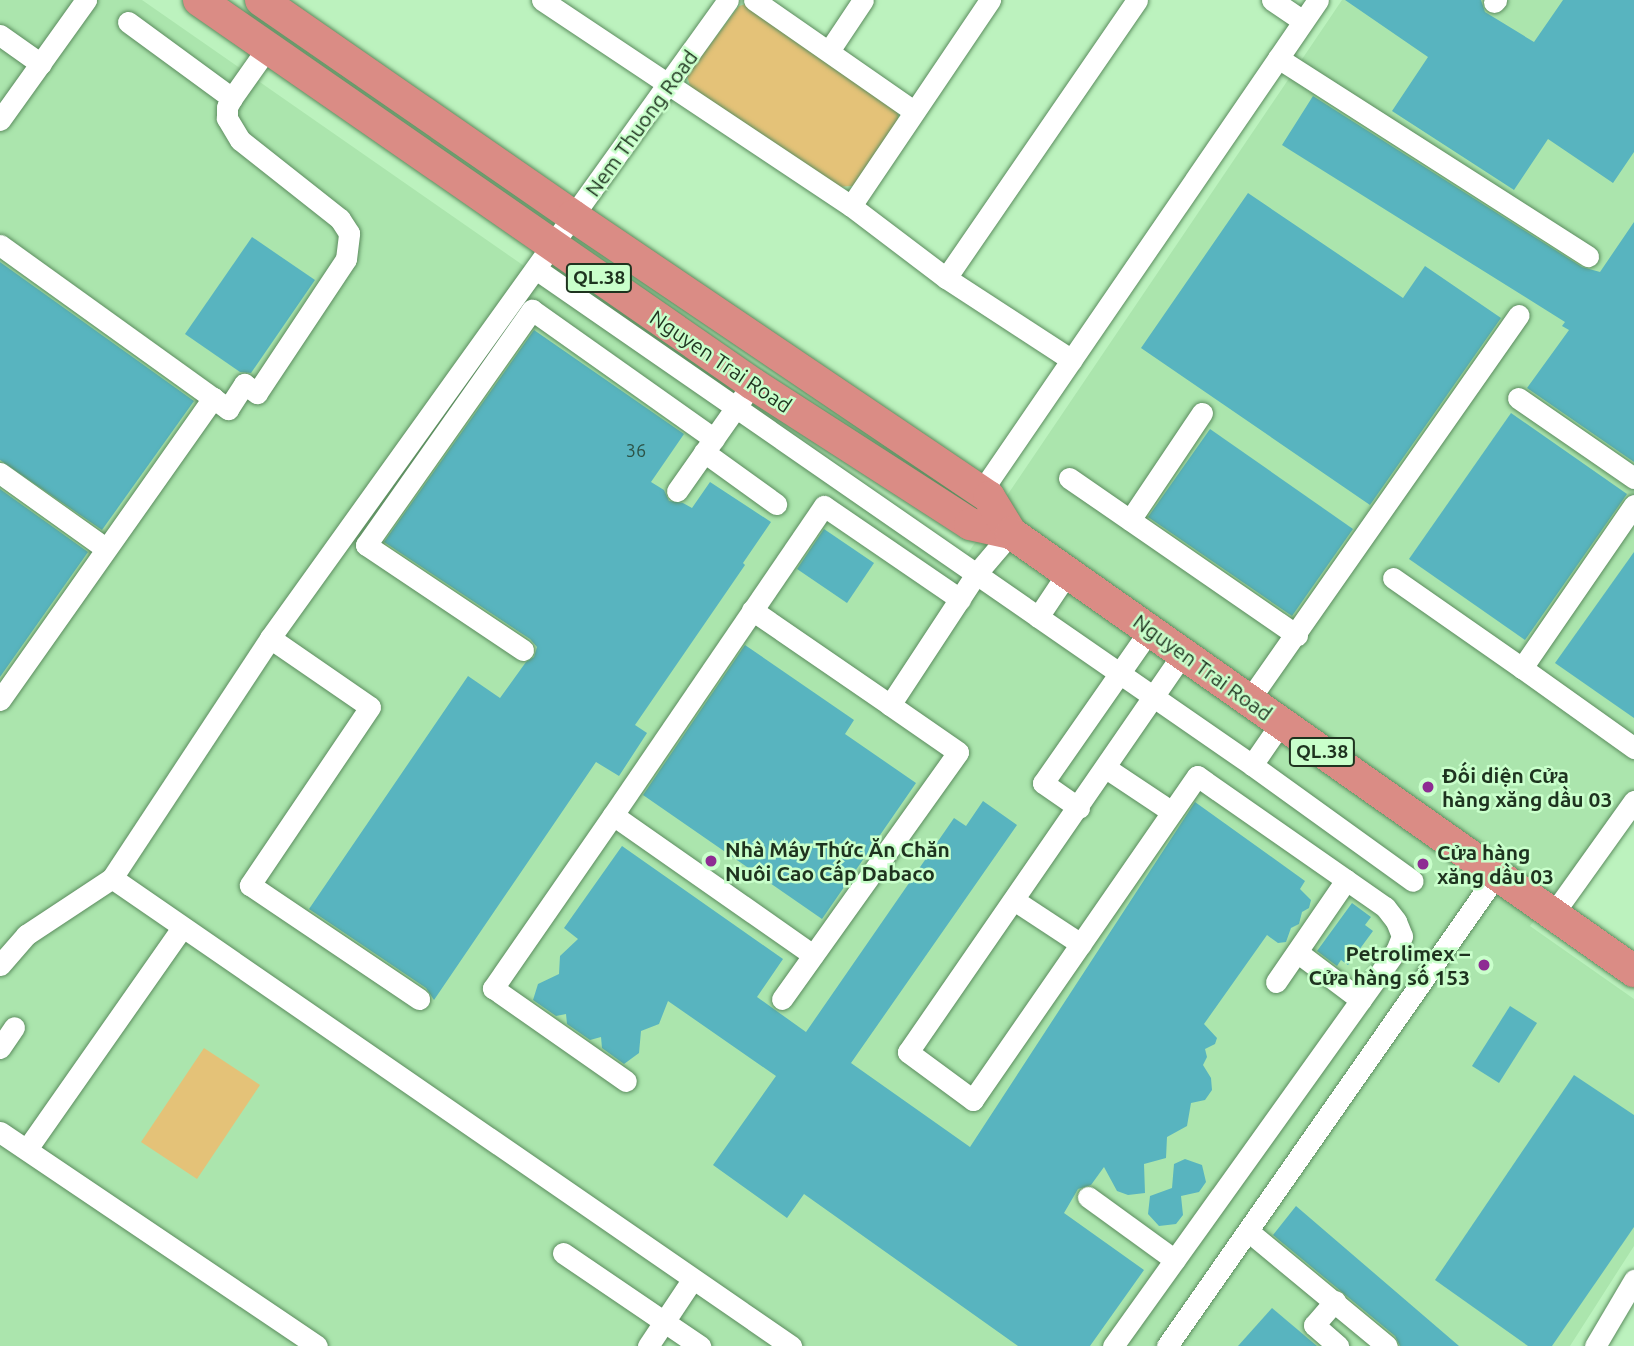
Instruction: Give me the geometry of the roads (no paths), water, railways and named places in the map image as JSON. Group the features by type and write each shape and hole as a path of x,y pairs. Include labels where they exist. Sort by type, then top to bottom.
{"highway":[{"name":"Nguyen Trai Road","path":"199,0 268,47 545,258 744,396 857,452 970,524 1011,533 1151,628 1281,723 1634,971"},
{"name":"Nguyen Trai Road","path":"261,0 573,216 989,497 1011,533"}],"street":[{"path":"0,120 86,0"},
{"path":"542,0 568,7 669,86 851,206 946,278 1072,359"},
{"name":"Nem Thuong Road","path":"112,878 270,638 729,0"},
{"path":"754,0 914,111"},
{"path":"829,51 863,0"},
{"path":"851,206 990,0"},
{"path":"946,278 1137,0"},
{"path":"1272,0 1303,21"},
{"path":"981,492 1318,0"},
{"path":"128,22 232,98"},
{"path":"0,36 41,64"},
{"path":"0,245 228,409 244,384 257,393 336,278 349,249 349,233 340,219 240,140 227,118 227,107 232,98 268,47"},
{"path":"1278,58 1588,256"},
{"path":"523,650 366,545 532,310 709,445 776,504"},
{"path":"1249,700 1519,316"},
{"path":"677,491 744,396 839,479 1252,765 1413,881"},
{"path":"0,700 213,398"},
{"path":"1518,398 1634,478"},
{"path":"1130,520 1202,413"},
{"path":"839,479 857,452"},
{"path":"0,473 105,548"},
{"path":"1069,478 1297,635"},
{"path":"1522,668 1634,505"},
{"path":"626,1082 493,988 752,610 824,506 960,599"},
{"path":"890,705 976,574 1011,533"},
{"path":"1038,617 1068,572"},
{"path":"1393,578 1634,748"},
{"path":"752,610 958,752 782,999"},
{"path":"1079,808 1043,783 1151,628"},
{"path":"270,638 370,707 250,885 419,999"},
{"path":"1113,1346 1396,951 1402,936 1391,913 1197,776 973,1100 908,1052 1155,698 1184,652"},
{"path":"1252,765 1281,723"},
{"path":"1106,768 1172,812"},
{"path":"1553,914 1634,801"},
{"path":"613,815 813,955"},
{"path":"1167,1346 1497,874"},
{"path":"3,956 26,935 112,878 181,929 791,1346"},
{"path":"1276,982 1346,880"},
{"path":"1014,900 1081,944"},
{"path":"26,1149 181,929"},
{"path":"1297,952 1361,1000"},
{"path":"0,1048 14,1027"},
{"path":"0,1132 317,1346"},
{"path":"1087,1197 1175,1260"},
{"path":"1248,1231 1387,1346"},
{"path":"563,1253 701,1346"},
{"path":"648,1346 692,1280"},
{"path":"1595,1346 1634,1281"},
{"path":"1335,1301 1314,1325 1338,1346"}],"place":[{"name":"Đối diện Cửa hàng xăng dầu 03","path":"1428,787"},
{"name":"Nhà Máy Thức Ăn Chăn Nuôi Cao Cấp Dabaco","path":"711,861"},
{"name":"Cửa hàng xăng dầu 03","path":"1423,864"},
{"name":"Petrolimex – Cửa hàng số 153","path":"1484,965"}]}
